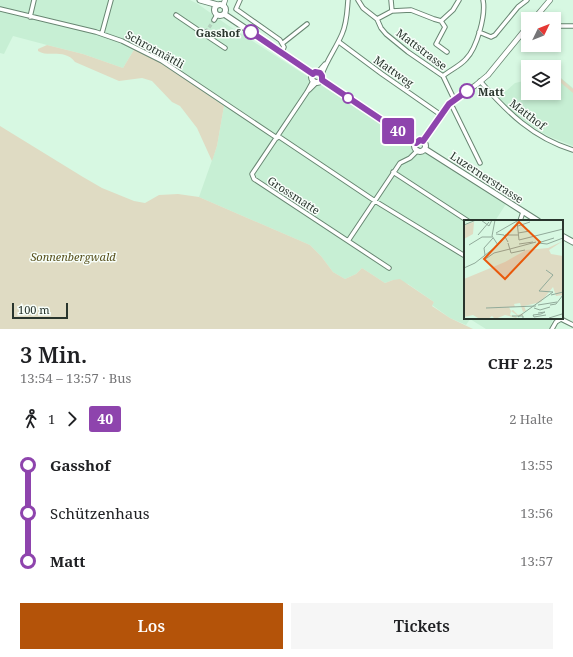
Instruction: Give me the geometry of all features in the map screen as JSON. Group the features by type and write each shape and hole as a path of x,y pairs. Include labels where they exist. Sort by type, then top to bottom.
{"main road":[{"path":"202,1 220,5 226,10 224,14"},
{"path":"202,1 215,16"},
{"path":"215,16 215,8 220,5"},
{"path":"215,16 224,14"},
{"path":"224,14 282,53 317,73"},
{"path":"317,73 312,77 317,81 416,143"},
{"path":"317,73 317,81"},
{"path":"420,140 423,141 426,144 425,149 422,151 418,150 416,148 416,143 420,140"},
{"name":"Luzernerstrasse","path":"425,149 536,220"},
{"path":"563,237 573,242"}],"street":[{"path":"30,16 34,0"},
{"path":"102,33 111,0"},
{"path":"220,5 225,0"},
{"path":"240,0 236,9 282,43 284,48 282,53"},
{"path":"317,73 325,64 338,42 346,22 348,0"},
{"name":"Mattstrasse","path":"358,0 363,8 376,19 386,34 408,52 443,76 454,99"},
{"path":"390,0 392,11"},
{"path":"441,21 453,10 459,0"},
{"path":"443,76 467,59 474,48 484,8 483,0"},
{"path":"479,32 491,37 495,35 518,7 526,0"},
{"path":"540,12 550,0"},
{"name":"Schrotmättli","path":"0,9 102,33 142,50 197,84 277,137"},
{"path":"376,19 392,11 412,10 434,20 441,21"},
{"path":"176,15 205,33 225,48"},
{"path":"441,21 445,28 436,44 447,52"},
{"path":"282,43 307,24"},
{"path":"561,26 573,26"},
{"path":"423,141 449,104 493,70 521,35"},
{"name":"Mattweg","path":"338,42 441,115"},
{"name":"Grossmatte","path":"317,81 307,92 252,174 254,179 390,268"},
{"name":"Matthof","path":"480,81 508,112 524,125 541,136 573,150"},
{"path":"449,104 453,108 480,163"},
{"path":"277,137 375,201 464,255"},
{"path":"348,241 393,172 400,163 410,158 418,150"},
{"path":"393,172 466,220"},
{"path":"520,220 523,212"},
{"path":"552,329 559,320 563,319 573,325"}],"shaded area":[{"path":"0,0 190,0 198,4 226,24 506,204 496,220 464,220 464,319 470,319 466,325 450,318 432,305 434,302 408,284 393,280 385,283 362,268 356,274 345,279 333,272 321,256 310,245 199,197 217,146 224,106 149,55 135,48 123,68 83,54 13,36 4,54 0,53"},
{"path":"561,78 573,88 573,146 548,136 528,124 513,113 498,98 515,83 521,82 521,100 561,100"},
{"path":"470,319 553,319 550,329 486,329"}],"green space":[{"path":"47,45 83,54 123,68 135,48 169,68 224,106 217,146 212,161 197,128 180,106 172,102 152,81 142,78 119,81 75,62 66,55 46,54 38,51 38,49"},
{"path":"561,78 573,89 573,93 561,83"},
{"name":"Sonnenbergwald","path":"0,126 102,188 134,201 145,203 159,195 178,194 199,197 310,245 321,256 333,272 345,279 356,274 362,268 385,283 400,279 434,302 432,306 450,318 473,329 0,329"}],"tunnel":[{"path":"206,32 214,20"}],"bus line":[{"name":"40","path":"251,32 313,74 315,72 322,74 322,80 416,143 420,140 423,141 449,104 467,91"}],"place":[{"name":"Gasshof","path":"251,32"},
{"name":"Matt","path":"467,91"}]}
